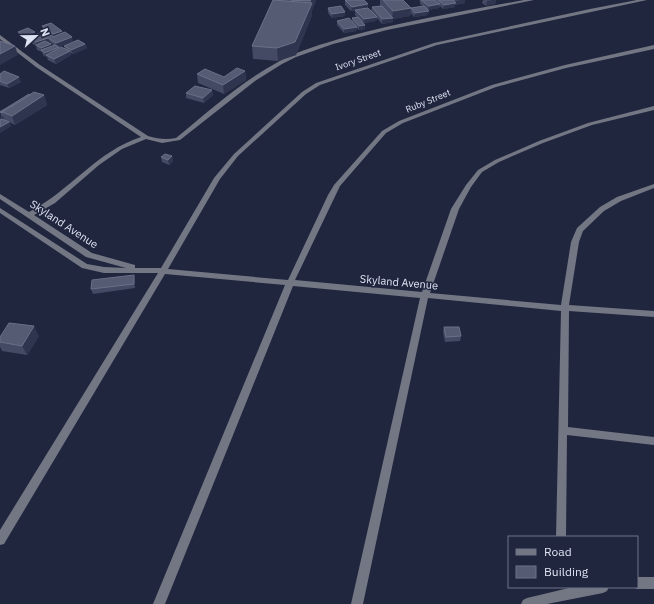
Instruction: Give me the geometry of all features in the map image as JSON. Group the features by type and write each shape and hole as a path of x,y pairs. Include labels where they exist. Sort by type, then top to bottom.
{"street":[{"path":"0,37 38,66 146,137 159,142 167,142 178,139 232,95 264,72 291,57 397,25 532,0"},
{"name":"Ivory Street","path":"0,540 163,271 217,178 226,165 304,93 318,84 436,44 590,10 645,0"},
{"name":"Ruby Street","path":"159,604 290,283 331,195 337,185 384,132 392,126 494,86 565,67 654,47"},
{"path":"357,604 425,295 455,209 468,186 480,171 497,161 560,134 590,124 654,108"},
{"path":"30,215 53,201 93,166 114,151 128,143 146,137"},
{"path":"561,536 565,308 575,242 580,230 602,209 619,199 654,186"},
{"name":"Skyland Avenue","path":"0,196 89,255 142,269"},
{"name":"Skyland Avenue","path":"0,210 85,266 98,270 142,269 565,308 654,314"},
{"path":"562,430 654,441"},
{"path":"638,583 654,583"},
{"path":"527,604 560,591 592,588"}],"building":[{"path":"273,0 312,3 295,42 277,48 252,46"},
{"path":"345,0 364,0 368,4 352,7"},
{"path":"383,0 403,0 411,8 393,11"},
{"path":"421,0 435,0 440,4 429,6"},
{"path":"438,0 453,0 456,3 444,5"},
{"path":"341,6 345,12 332,14 328,8"},
{"path":"382,6 393,18 382,19 372,7"},
{"path":"424,6 429,11 415,13 411,8"},
{"path":"368,8 377,17 364,19 355,10"},
{"path":"358,17 365,25 359,26 352,18"},
{"path":"349,18 357,27 344,29 337,21"},
{"path":"51,23 62,31 53,34 42,26"},
{"path":"28,28 35,32 25,36 18,32"},
{"path":"45,31 53,37 65,32 72,37 56,43 48,38 36,42 29,37"},
{"path":"78,40 85,44 71,50 64,46"},
{"path":"0,41 15,46 0,54"},
{"path":"45,41 51,44 41,48 36,45"},
{"path":"55,45 59,47 45,53 41,50"},
{"path":"61,47 70,51 54,59 46,55"},
{"path":"237,68 245,71 223,85 197,74 205,69 224,77"},
{"path":"4,71 19,77 7,84 0,81 0,74"},
{"path":"195,86 212,90 203,98 186,93"},
{"path":"34,92 44,95 12,116 2,112"},
{"path":"29,94 30,95 2,113 0,112"},
{"path":"2,119 9,122 0,127 0,120"},
{"path":"165,154 172,156 168,160 161,157"},
{"path":"134,275 134,284 91,289 92,280"},
{"path":"9,323 34,326 22,346 0,342 0,337"},
{"path":"444,327 459,327 461,336 446,337"}]}
